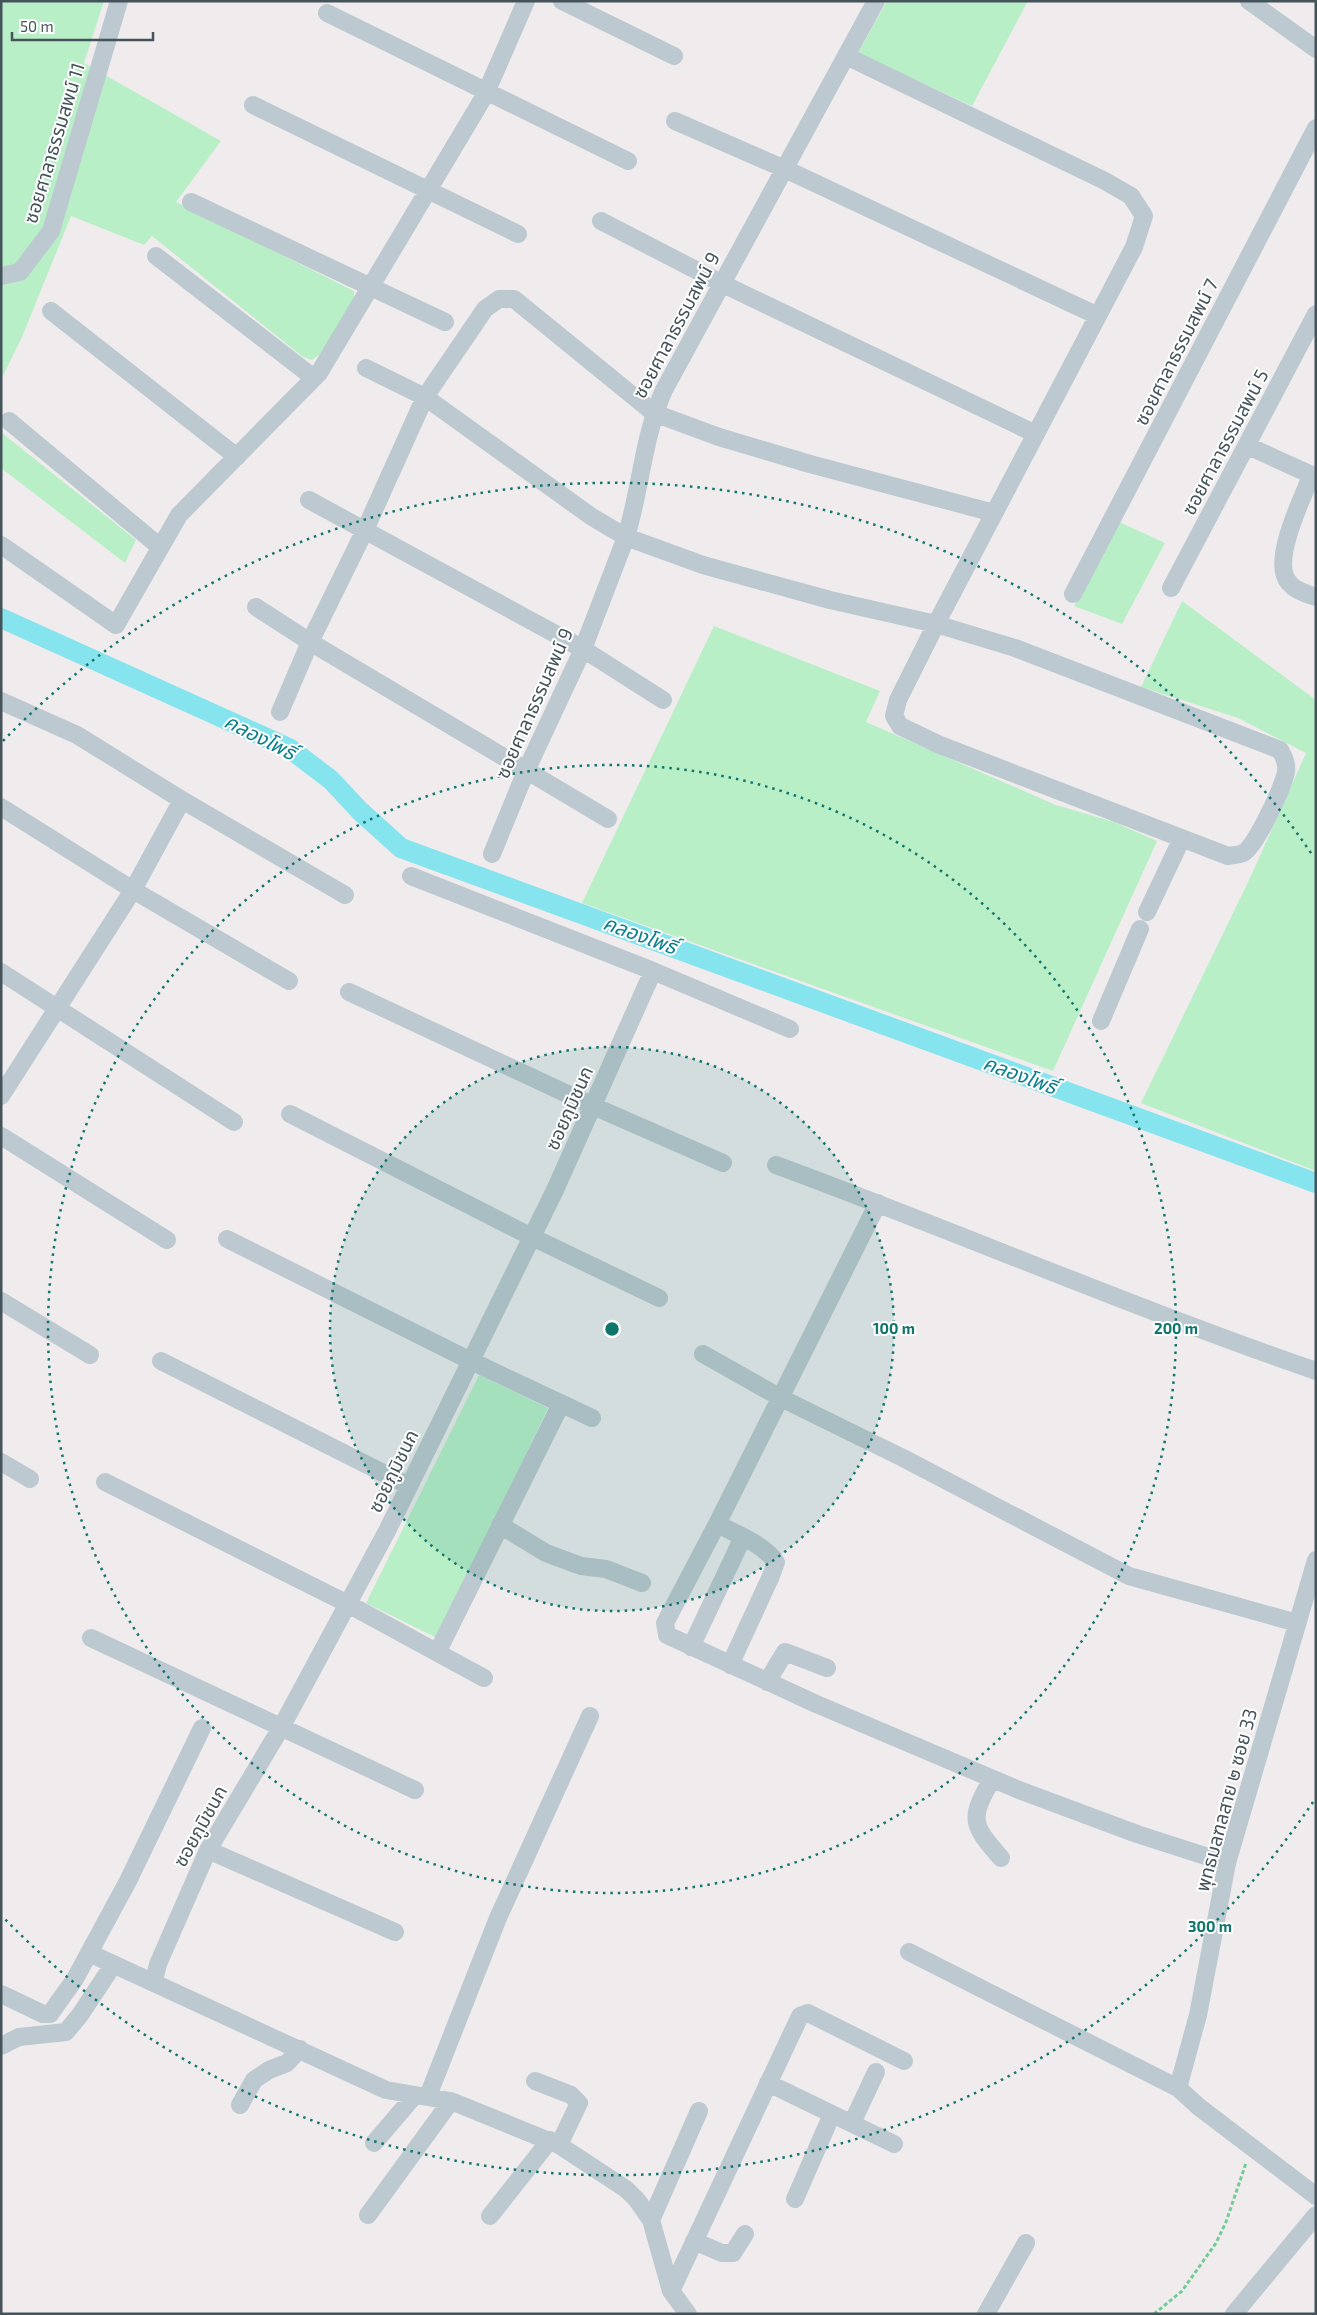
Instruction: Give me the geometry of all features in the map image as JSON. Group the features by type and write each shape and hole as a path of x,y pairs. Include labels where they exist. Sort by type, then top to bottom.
{"street":[{"name":"ซอยศาลาธรรมสพน์ 11","path":"1,276 20,272 51,231 119,1"},
{"path":"1,545 116,625 179,515 314,378 486,91 526,1"},
{"path":"562,1 674,56"},
{"name":"ซอยศาลาธรรมสพน์ 9","path":"492,854 526,771 583,649 626,537 654,413 664,390 876,1"},
{"path":"1249,1 1315,46"},
{"path":"328,13 628,161"},
{"path":"366,368 425,397 592,517 626,537 703,565 830,600 936,624 1015,648 1280,750 1286,759 1286,772 1263,827 1255,841 1244,853 1228,856 940,745 900,726 894,716 898,700 936,624 1134,247 1144,216 1131,196 846,56"},
{"path":"253,105 518,234"},
{"path":"675,121 785,169 1098,316"},
{"name":"ซอยศาลาธรรมสพน์ 7","path":"1073,594 1316,128"},
{"path":"191,202 445,322"},
{"path":"601,221 723,284 1036,434"},
{"path":"156,256 314,378"},
{"path":"280,712 310,642 365,530 425,397 485,309 499,299 514,299 654,413 719,436 810,464 994,513"},
{"path":"51,311 237,456"},
{"name":"ซอยศาลาธรรมสพน์ 5","path":"1171,588 1248,446 1316,314"},
{"path":"10,421 160,547"},
{"path":"1248,446 1313,476 1287,542 1284,557 1285,576 1296,590 1316,597"},
{"path":"309,500 583,649 663,700"},
{"path":"256,607 310,642 608,819"},
{"path":"1,701 78,735 182,800 345,895"},
{"path":"1,1096 56,1007 133,890 182,800"},
{"path":"1,807 133,890 289,981"},
{"path":"1147,912 1182,838"},
{"path":"411,876 653,971 790,1030"},
{"path":"1100,1021 1140,928"},
{"name":"ซอยภูมิชนก","path":"154,1981 158,1964 208,1850 282,1726 409,1486 532,1237 653,971"},
{"path":"1,972 234,1122"},
{"path":"349,992 593,1106 723,1163"},
{"path":"290,1114 532,1237 659,1298"},
{"path":"1,1136 167,1240"},
{"path":"776,1165 878,1203 1227,1341 1316,1372"},
{"path":"878,1203 718,1524 665,1623 667,1635 767,1682 992,1779 1137,1834 1227,1863"},
{"path":"227,1239 471,1361 592,1418"},
{"path":"1,1301 90,1355"},
{"path":"703,1354 781,1398 903,1458 1129,1576 1297,1623"},
{"path":"162,1361 409,1486"},
{"path":"438,1651 561,1404"},
{"path":"1,1462 30,1479"},
{"path":"106,1482 348,1604 438,1651 484,1678"},
{"path":"718,1524 744,1537 771,1555 776,1562 730,1665"},
{"path":"500,1525 546,1553 581,1566 606,1569 642,1582"},
{"path":"691,1647 744,1537"},
{"name":"พุทธมลฑลสาย ๒ ซอย 33","path":"1178,2088 1198,2015 1227,1863 1316,1560"},
{"path":"92,1638 415,1790"},
{"path":"767,1682 785,1652 827,1668"},
{"path":"374,2143 421,2096 498,1918 590,1716"},
{"path":"1,1994 43,2014 50,2014 75,1979 128,1881 202,1728"},
{"path":"992,1779 976,1808 976,1822 987,1843 1001,1858"},
{"path":"208,1850 395,1932"},
{"path":"909,1952 1178,2088 1199,2107 1316,2196"},
{"path":"89,1953 113,1965 154,1981 386,2090 451,2101 554,2143 626,2189 637,2200 651,2220 671,2291 688,2314"},
{"path":"1,2046 19,2037 66,2032 80,2015 113,1965"},
{"path":"671,2291 795,2026 804,2013 904,2061"},
{"path":"240,2105 254,2080 269,2070 287,2062 300,2050"},
{"path":"852,2123 876,2072"},
{"path":"490,2216 554,2143 579,2103 571,2094 535,2081"},
{"path":"768,2083 894,2144"},
{"path":"368,2215 451,2101"},
{"path":"651,2220 699,2111"},
{"path":"795,2199 832,2114"},
{"path":"1234,2314 1316,2215"},
{"path":"694,2241 722,2253 733,2253 745,2234"},
{"path":"986,2314 1026,2243"}],"path":[{"path":"1154,2314 1182,2291 1216,2243 1240,2186 1250,2146"}],"green space":[{"path":"1,1 104,1 84,63 221,141 176,202 354,291 354,303 320,354 312,360 303,357 152,236 144,245 71,216 22,337 1,380"},
{"path":"887,1 1028,1 972,106 858,53"},
{"path":"1,432 136,540 125,563 1,468"},
{"path":"1119,522 1165,543 1122,624 1074,606"},
{"path":"1182,601 1316,700 1316,1171 1141,1103 1250,878 1306,753 1238,718 1141,687"},
{"path":"714,626 880,691 866,722 1056,805 1114,822 1157,841 1053,1071 582,903"},
{"path":"479,1375 548,1408 437,1638 366,1603"}],"waterway":[{"name":"คลองโพธิ์","path":"1,618 289,748 331,780 360,811 401,848 1316,1183"}]}
